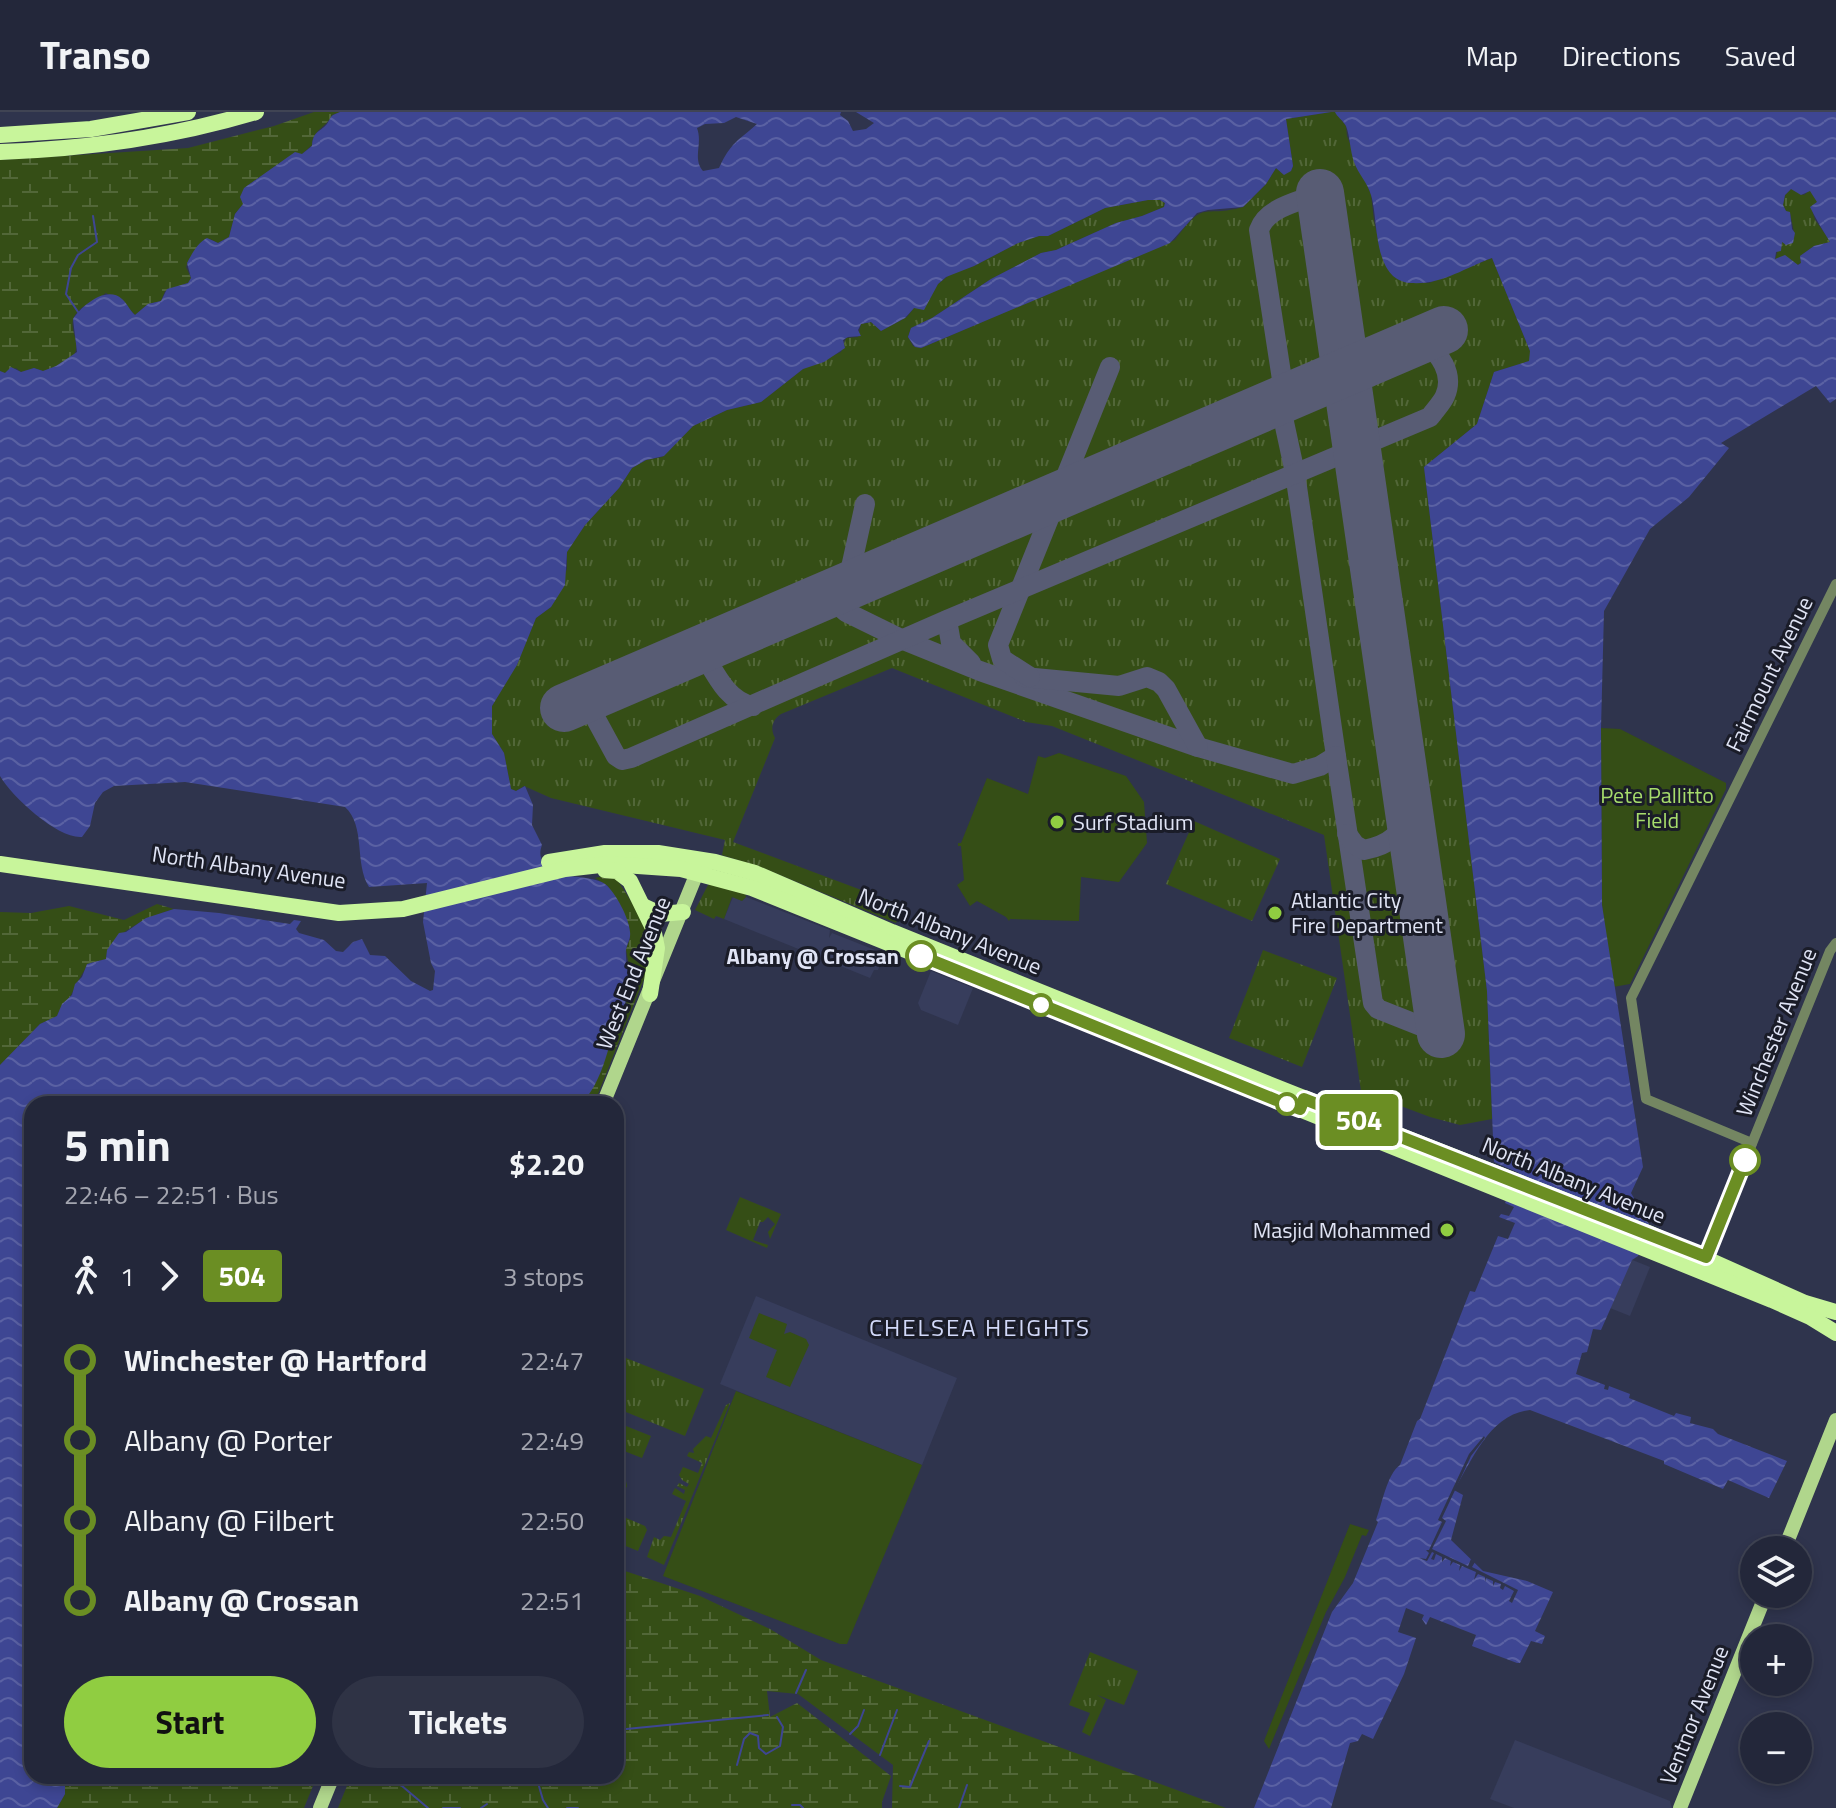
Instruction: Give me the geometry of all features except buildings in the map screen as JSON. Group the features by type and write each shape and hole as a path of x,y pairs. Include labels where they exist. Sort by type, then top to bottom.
{"highway":[{"path":"0,135 91,129 188,112"},
{"path":"0,152 66,149 131,141 256,112"},
{"name":"North Albany Avenue","path":"0,864 325,912 365,913 630,852 671,854 700,866 729,865 1512,1188 1805,1303"},
{"name":"North Albany Avenue","path":"0,854 320,901 413,901"},
{"path":"569,865 612,870 625,875 632,883 657,943 650,994"},
{"path":"643,906 660,914 683,912"},
{"name":"North Albany Avenue","path":"1703,1264 1836,1333"},
{"path":"1805,1303 1836,1312"}],"main road":[{"name":"West End Avenue","path":"606,1096 700,866"},
{"name":"North Albany Avenue","path":"1805,1303 1836,1323"},
{"path":"1790,1536 1836,1420"},
{"name":"Ventnor Avenue","path":"1680,1808 1760,1608"},
{"path":"320,1808 330,1784"}],"street":[{"name":"Fairmount Avenue","path":"1752,1143 1646,1099 1630,1008 1632,995 1836,584"},
{"name":"Winchester Avenue","path":"1703,1264 1830,951 1836,943"}],"shaded area":[{"path":"733,897 742,901 746,897 830,930 829,938 832,933 875,950 874,956 882,959 878,970 874,970 870,978 724,919"},
{"path":"931,971 973,988 958,1025 921,1010 918,1003"},
{"path":"1625,1257 1650,1267 1630,1316 1605,1306"},
{"path":"756,1296 957,1378 922,1465 720,1384"},
{"path":"1515,1740 1670,1801 1672,1808 1514,1808 1490,1799"}],"green space":[{"path":"314,112 340,112 332,115 315,135 312,145 302,154 293,154 247,186 229,237 218,243 210,239 189,259 186,267 191,278 188,283 165,291 161,301 148,304 135,315 106,293 75,315 73,330 76,344 71,358 43,371 34,368 21,372 16,368 4,373 0,371 0,160 188,148 274,126"},
{"path":"1335,112 1346,126 1347,136 1371,195 1382,256 1393,276 1408,283 1429,283 1492,258 1530,351 1530,361 1494,372 1477,424 1424,467 1487,991 1492,1119 1460,1125 1361,1091 1324,835 1052,726 1026,722 892,668 778,716 773,725 775,738 733,842 904,906 896,923 763,868 722,855 725,840 551,798 524,786 516,791 511,789 504,753 492,734 492,706 517,664 536,618 551,607 567,569 567,552 632,468 646,460 662,457 693,426 727,410 761,402 803,369 841,352 846,338 858,337 861,324 871,322 881,331 929,300 938,284 951,274 1018,243 1048,236 1105,208 1148,200 1165,203 1164,207 1142,216 1041,253 991,279 932,318 911,328 908,337 913,346 921,348 1175,240 1200,214 1243,207 1266,184 1276,168 1283,174 1291,171 1293,166 1286,119"},
{"path":"1791,189 1804,195 1810,190 1815,194 1817,202 1811,207 1815,220 1831,242 1814,246 1800,256 1801,263 1797,265 1786,258 1775,260 1781,239 1794,232 1790,213 1783,205 1785,195"},
{"name":"Pete Pallitto Field","path":"1601,728 1620,729 1726,783 1726,789 1630,984 1613,987 1602,905"},
{"name":"Surf Stadium","path":"1059,753 1126,776 1144,802 1147,843 1119,882 1081,877 1079,921 1009,921 977,901 970,906 957,885 964,880 961,846 958,843 961,843 987,778 1028,794 1038,756 1045,758"},
{"path":"1194,821 1280,859 1252,921 1166,884"},
{"path":"595,878 616,878 646,924 652,959 597,1096 587,1096 626,1005 630,972 626,949 630,939 629,925 608,886"},
{"path":"708,885 745,893 742,901 732,897 724,919 716,916 714,919 695,910"},
{"path":"157,904 174,909 143,921 114,941 106,959 87,966 57,1016 40,1024 0,1065 0,912 31,913 69,906 124,920"},
{"path":"1263,950 1337,978 1302,1067 1229,1038"},
{"path":"740,1197 781,1214 770,1239 768,1232 775,1224 768,1217 760,1222 753,1240 768,1245 767,1248 726,1230"},
{"path":"759,1313 787,1324 784,1334 790,1332 806,1339 809,1345 790,1387 766,1377 777,1350 749,1338"},
{"path":"624,1357 704,1389 685,1436 624,1411"},
{"path":"736,1391 922,1465 847,1644 840,1644 663,1576"},
{"path":"730,1403 664,1565 647,1557 654,1537 660,1540 664,1536 671,1537 686,1501 672,1494 675,1488 684,1494 685,1490 677,1486 679,1483 687,1487 689,1484 679,1475 683,1467 698,1473 702,1463 687,1456 689,1452 694,1453 693,1449 706,1436 711,1438 726,1405"},
{"path":"624,1425 651,1436 642,1458 624,1451"},
{"path":"624,1517 645,1526 647,1530 638,1551 624,1545"},
{"path":"1350,1524 1369,1530 1366,1536 1362,1535 1326,1612 1269,1749 1264,1741"},
{"path":"624,1571 700,1596 770,1629 821,1660 1226,1808 892,1808 893,1765 798,1694 767,1691 770,1717 797,1703 891,1776 882,1808 338,1808 348,1784 624,1784"},
{"path":"1090,1652 1138,1671 1124,1705 1097,1695 1106,1700 1090,1736 1082,1732 1090,1713 1069,1705"},
{"path":"65,1784 314,1784 304,1808 57,1808 65,1794"}],"water":[{"path":"340,112 841,112 840,115 848,121 853,131 866,129 874,123 856,112 1331,112 1286,119 1293,166 1291,171 1284,175 1276,168 1266,184 1243,207 1197,213 1170,243 921,348 915,347 908,337 911,328 932,318 991,279 1041,253 1142,216 1164,207 1165,203 1148,200 1105,208 1048,236 1018,243 946,277 938,284 924,310 914,308 905,318 881,331 871,322 861,324 858,330 861,336 843,340 845,348 824,362 803,369 761,402 727,410 693,426 664,456 646,460 632,468 619,488 585,525 567,552 565,585 551,607 536,618 517,665 492,706 492,734 504,753 511,789 516,791 525,786 533,805 532,825 542,845 540,854 544,864 552,875 605,884 625,913 629,926 626,1000 599,1076 588,1096 24,1096 24,1784 65,1784 65,1794 57,1808 0,1808 0,1065 40,1024 57,1016 62,1004 72,995 87,964 106,959 107,950 119,933 126,932 146,918 174,909 290,924 294,920 301,921 296,929 299,933 324,940 336,951 343,952 353,942 362,939 370,955 385,956 411,981 430,991 433,990 435,971 423,922 427,883 369,887 362,867 356,824 345,807 185,782 114,786 103,792 95,803 90,826 82,837 72,836 49,824 6,785 0,776 0,371 5,373 11,367 21,372 34,368 43,371 77,352 73,319 95,298 116,295 135,315 148,304 161,301 167,289 188,283 191,278 187,263 198,246 207,238 218,243 229,237 235,214 243,204 240,197 244,188 295,152 302,154 312,146 315,135","holes":["736,117 757,124 731,147 719,168 703,171 698,161 697,128 705,124 724,123"]},
{"path":"1335,112 1836,112 1836,399 1830,403 1816,386 1721,443 1729,448 1689,497 1650,529 1604,611 1602,905 1643,1167 1631,1193 1650,1226 1601,1330 1593,1329 1587,1352 1582,1353 1576,1374 1605,1385 1604,1389 1608,1390 1609,1386 1630,1394 1629,1398 1674,1416 1676,1413 1691,1417 1690,1423 1713,1429 1718,1434 1787,1461 1769,1498 1728,1480 1723,1489 1664,1464 1664,1461 1530,1410 1504,1420 1484,1440 1454,1490 1463,1495 1451,1540 1483,1571 1527,1581 1553,1592 1535,1631 1545,1636 1542,1644 1531,1641 1520,1663 1517,1663 1472,1646 1476,1635 1430,1617 1426,1625 1422,1619 1424,1615 1406,1608 1398,1632 1416,1638 1404,1674 1373,1739 1362,1734 1358,1741 1350,1743 1331,1808 1254,1808 1332,1612 1353,1583 1378,1522 1376,1520 1388,1482 1400,1465 1420,1419 1470,1291 1475,1292 1498,1236 1508,1239 1515,1223 1499,1217 1501,1214 1509,1216 1514,1207 1505,1203 1519,1173 1494,1162 1487,991 1424,467 1477,424 1494,372 1529,361 1530,351 1492,258 1443,279 1422,283 1398,280 1389,272 1379,248 1370,191 1354,162 1346,126","holes":["1791,189 1801,195 1810,191 1817,202 1810,207 1830,242 1814,246 1800,256 1801,263 1798,265 1785,255 1775,259 1776,252 1781,251 1782,242 1786,245 1793,243 1795,233 1790,212 1783,205 1785,195"]}],"pier":[{"path":"1484,1436 1471,1456 1442,1518 1446,1521 1432,1549 1468,1566 1471,1559 1475,1562 1472,1567 1518,1590 1512,1603 1509,1601 1514,1591 1505,1586 1503,1590 1501,1584 1495,1582 1493,1586 1493,1581 1486,1578 1485,1582 1485,1577 1478,1574 1474,1580 1476,1572 1462,1566 1459,1571 1460,1565 1453,1562 1450,1566 1451,1561 1445,1558 1442,1562 1442,1557 1436,1554 1434,1560 1431,1559 1432,1552 1427,1561 1419,1558 1426,1559 1429,1553 1426,1550 1429,1550 1442,1522 1438,1520 1469,1454"}],"waterway":[{"path":"78,312 66,294 71,268 78,255 97,242 93,216"},
{"path":"796,1693 806,1670"},
{"path":"850,1734 858,1726 864,1710"},
{"path":"880,1755 897,1710"},
{"path":"624,1729 768,1715"},
{"path":"737,1765 744,1739 750,1733 758,1736 759,1748 766,1754 780,1746 783,1727 777,1717"},
{"path":"900,1786 910,1787 929,1741"},
{"path":"398,1784 428,1808"},
{"path":"538,1784 548,1808"},
{"path":"959,1808 967,1785"},
{"path":"481,1808 487,1804"},
{"path":"792,1805 803,1808"},
{"path":"443,1808 460,1808"},
{"path":"567,1808 578,1808"}],"taxiway":[{"path":"865,504 850,572 837,591 839,606 846,612 901,639 980,671 1198,747 1293,774 1320,766 1336,756 1295,473 1281,408 1285,399 1259,230 1276,211 1320,193"},
{"path":"585,699 616,756 622,760 631,758 947,620 1430,417 1445,396 1448,380 1444,364 1423,339"},
{"path":"1030,677 1002,659 998,645 1110,367"},
{"path":"947,620 951,643 971,663"},
{"path":"713,644 707,660 716,675 731,695 753,706"},
{"path":"1024,677 1119,686 1147,677 1166,689 1198,747"},
{"path":"1336,756 1373,1003 1378,1009 1441,1034"},
{"path":"1347,834 1355,845 1364,850 1381,845 1398,832 1408,808"}],"runway":[{"path":"1320,193 1441,1034"},
{"path":"564,708 1444,330"}],"bus line":[{"name":"504","path":"921,956 1276,1100 1300,1109 1304,1099 1706,1257 1745,1160"}],"place":[{"name":"Surf Stadium","path":"1057,822"},
{"name":"Atlantic City Fire Department","path":"1275,913"},
{"name":"Albany @ Crossan","path":"921,956"},
{"name":"Masjid Mohammed","path":"1447,1230"}],"district":[{"name":"CHELSEA HEIGHTS","path":"980,1328"}]}
